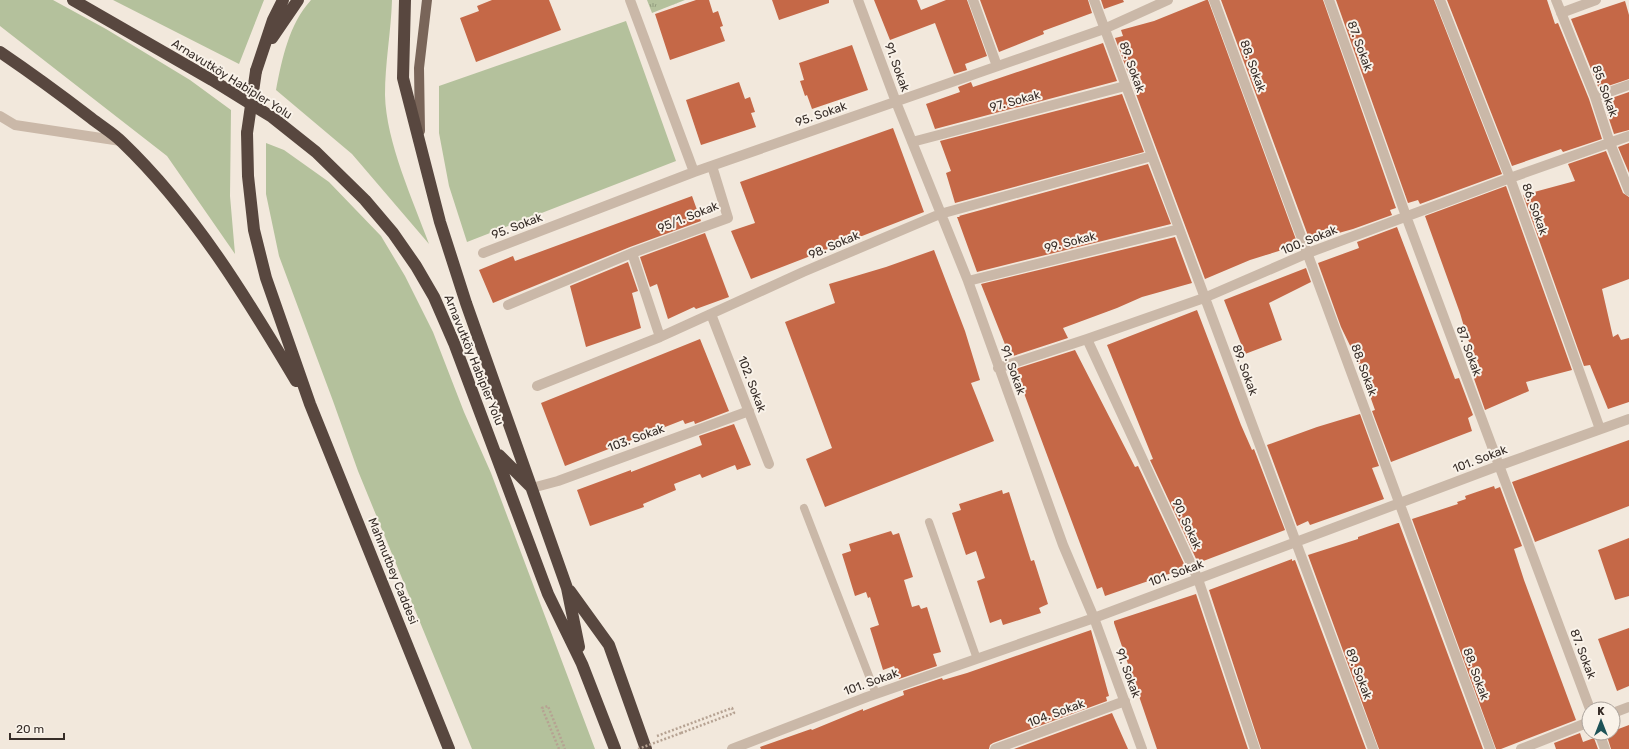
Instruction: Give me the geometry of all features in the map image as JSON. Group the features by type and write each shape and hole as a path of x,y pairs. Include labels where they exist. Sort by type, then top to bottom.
{"highway":[{"name":"Arnavutköy Habipler Yolu","path":"73,0 212,80 272,118 316,152 365,200 393,233 416,266 434,296 454,343 548,594 582,664"},
{"path":"283,0 273,20 256,71 247,133 248,176 254,230 266,278 310,404"},
{"path":"263,51 298,0"},
{"path":"405,0 403,78 440,222 466,303 567,588 582,664 615,749"},
{"path":"0,52 54,89 121,141 160,181 201,232 251,305 310,404"},
{"name":"Mahmutbey Caddesi","path":"310,404 449,749"},
{"path":"495,451 532,488"},
{"path":"567,588 609,645 646,749"}],"main road":[{"path":"420,147 419,68 427,0"}],"street":[{"path":"630,0 694,172"},
{"name":"91. Sokak","path":"858,0 896,102 968,281 998,368 1063,545 1094,618 1142,749"},
{"path":"973,0 997,66"},
{"name":"89. Sokak","path":"1094,0 1373,749"},
{"name":"95. Sokak","path":"483,253 694,172 1104,29 1168,0"},
{"name":"88. Sokak","path":"1214,0 1308,253 1398,504 1490,749"},
{"name":"87. Sokak","path":"1329,0 1406,216 1498,466 1587,701"},
{"name":"86. Sokak","path":"1440,0 1510,178 1600,429"},
{"name":"85. Sokak","path":"1556,0 1595,97 1610,143 1629,191"},
{"path":"1561,13 1596,0"},
{"path":"1595,97 1629,85"},
{"name":"97. Sokak","path":"912,142 1125,86"},
{"path":"0,116 15,125 121,141"},
{"name":"100. Sokak","path":"998,368 1204,298 1308,253 1510,178 1629,136"},
{"name":"98. Sokak","path":"537,386 660,337 803,272 940,214 1152,156"},
{"name":"95/1. Sokak","path":"508,305 632,254 728,218 712,166"},
{"name":"99. Sokak","path":"968,281 1179,229"},
{"path":"632,254 660,337"},
{"name":"102. Sokak","path":"711,314 769,464"},
{"name":"90. Sokak","path":"1086,339 1198,579 1255,749"},
{"name":"103. Sokak","path":"532,488 558,481 748,411"},
{"name":"101. Sokak","path":"732,749 876,694 1094,618 1498,466 1629,419"},
{"name":"104. Sokak","path":"995,749 1125,701"},
{"path":"1522,749 1581,725"}],"lane":[{"path":"804,508 876,694"},
{"path":"929,522 977,659"}],"path":[{"path":"559,749 542,708 548,706 565,749"},
{"path":"638,749 734,713 732,708 655,737"}],"green space":[{"path":"0,0 53,0 106,29 190,80 231,110 230,196 235,254 167,156 0,26"},
{"path":"113,0 264,0 239,64"},
{"path":"311,0 392,0 385,83 387,113 390,132 401,171 429,244 352,154 276,90 284,54 292,31 303,9"},
{"path":"647,0 685,0 652,13"},
{"path":"626,21 676,161 467,242 449,186 439,133 439,86"},
{"path":"266,143 284,150 329,182 381,236 405,276 433,332 464,412 491,473 595,749 472,749 358,471 279,256 266,194"}],"building":[{"path":"492,0 549,0 561,30 476,62 460,18 479,11 477,6"},
{"path":"696,0 709,0 713,13 718,11 723,26 720,27 725,41 670,60 655,14"},
{"path":"772,0 829,0 829,3 779,20"},
{"path":"874,0 917,0 921,10 946,0 967,0 987,56 965,64 967,70 954,74 935,23 890,40"},
{"path":"980,0 1088,0 1092,13 1043,31 1044,34 999,52"},
{"path":"1101,0 1123,0 1124,2 1104,9"},
{"path":"1208,0 1298,245 1250,260 1205,279 1115,38 1123,36 1121,30 1154,21"},
{"path":"1221,0 1323,0 1396,208 1390,210 1392,215 1353,229 1310,241"},
{"path":"1336,0 1434,0 1502,174 1420,204 1418,200 1408,203"},
{"path":"1447,0 1547,0 1555,24 1558,23 1589,99 1602,139 1563,152 1561,149 1512,166"},
{"path":"1625,1 1629,15 1629,79 1599,89 1571,19"},
{"path":"1103,43 1117,81 935,129 926,104 960,92 958,87 971,82 973,87"},
{"path":"852,45 868,90 812,109 807,95 805,96 800,81 804,80 799,63"},
{"path":"739,82 745,99 750,97 755,112 751,113 756,127 701,145 686,100"},
{"path":"1629,92 1629,130 1614,134 1603,101"},
{"path":"1122,94 1144,152 955,203 946,173 951,171 940,141"},
{"path":"893,128 924,212 751,279 731,231 755,223 740,182"},
{"path":"1629,143 1629,173 1618,147"},
{"path":"1606,151 1623,193 1629,197 1629,279 1602,289 1613,337 1618,334 1621,340 1629,338 1629,402 1608,409 1590,365 1584,366 1523,195 1575,181 1568,164"},
{"path":"1148,164 1171,224 977,272 957,217"},
{"path":"1506,186 1572,370 1526,382 1529,391 1485,410 1472,373 1481,370 1467,337 1460,313 1425,216"},
{"path":"692,196 701,221 630,247 493,303 479,270 513,256 515,261"},
{"path":"1397,227 1455,379 1459,378 1473,415 1468,418 1472,431 1391,462 1372,411 1375,410 1358,362 1341,327 1318,263 1359,248 1357,242"},
{"path":"705,233 729,297 696,309 694,307 668,319 657,284 650,287 640,257"},
{"path":"1175,237 1192,283 1142,297 1063,328 1068,338 1010,357 981,284"},
{"path":"934,250 965,331 980,380 971,383 994,441 825,507 806,459 832,448 785,322 835,303 829,284 886,267"},
{"path":"628,262 638,291 632,293 641,328 586,347 570,286"},
{"path":"1306,268 1311,282 1269,303 1282,340 1245,354 1224,300"},
{"path":"1197,310 1241,425 1252,450 1254,449 1285,530 1198,563 1150,460 1153,459 1107,345"},
{"path":"700,339 729,411 695,424 694,421 685,424 683,420 565,466 541,403"},
{"path":"1075,350 1135,467 1138,466 1186,568 1105,596 1102,587 1097,589 1015,369"},
{"path":"1360,414 1379,466 1372,468 1384,499 1310,525 1308,521 1297,526 1267,445 1317,427"},
{"path":"734,424 751,465 737,470 735,465 702,478 700,474 674,484 676,490 643,504 644,507 590,526 577,490 631,470 631,472 702,445 699,436"},
{"path":"1629,440 1629,506 1535,542 1512,482"},
{"path":"1494,486 1495,489 1500,487 1522,546 1514,549 1576,720 1501,749 1496,749 1412,519 1458,504 1457,502 1466,499 1465,496"},
{"path":"1002,490 1003,494 1009,492 1031,561 1034,560 1048,604 1039,608 1041,613 1003,625 1001,619 990,623 977,581 985,578 976,551 966,555 952,513 961,510 959,504"},
{"path":"1398,523 1483,749 1379,749 1308,555 1358,539 1358,537"},
{"path":"891,531 893,535 899,533 913,577 904,580 912,607 919,605 921,609 927,607 941,652 933,654 937,666 899,679 894,666 883,670 870,628 879,625 870,597 868,598 866,592 855,596 842,554 851,551 849,544"},
{"path":"1629,538 1629,596 1615,600 1598,550"},
{"path":"1292,559 1292,561 1295,560 1366,749 1261,749 1209,590"},
{"path":"1196,594 1248,749 1157,749 1114,623 1114,621"},
{"path":"1629,628 1629,686 1617,691 1598,639"},
{"path":"1091,630 1109,696 1106,697 1107,701 993,743 990,745 989,749 761,749 760,747 811,729 812,730 863,709 863,711 904,695 903,691 942,678 943,680 967,673"},
{"path":"1112,713 1128,749 1014,749"},
{"path":"1629,725 1629,749 1611,749 1608,741 1621,741 1621,728"},
{"path":"1580,733 1581,741 1595,741 1598,749 1556,749 1554,743"}]}
